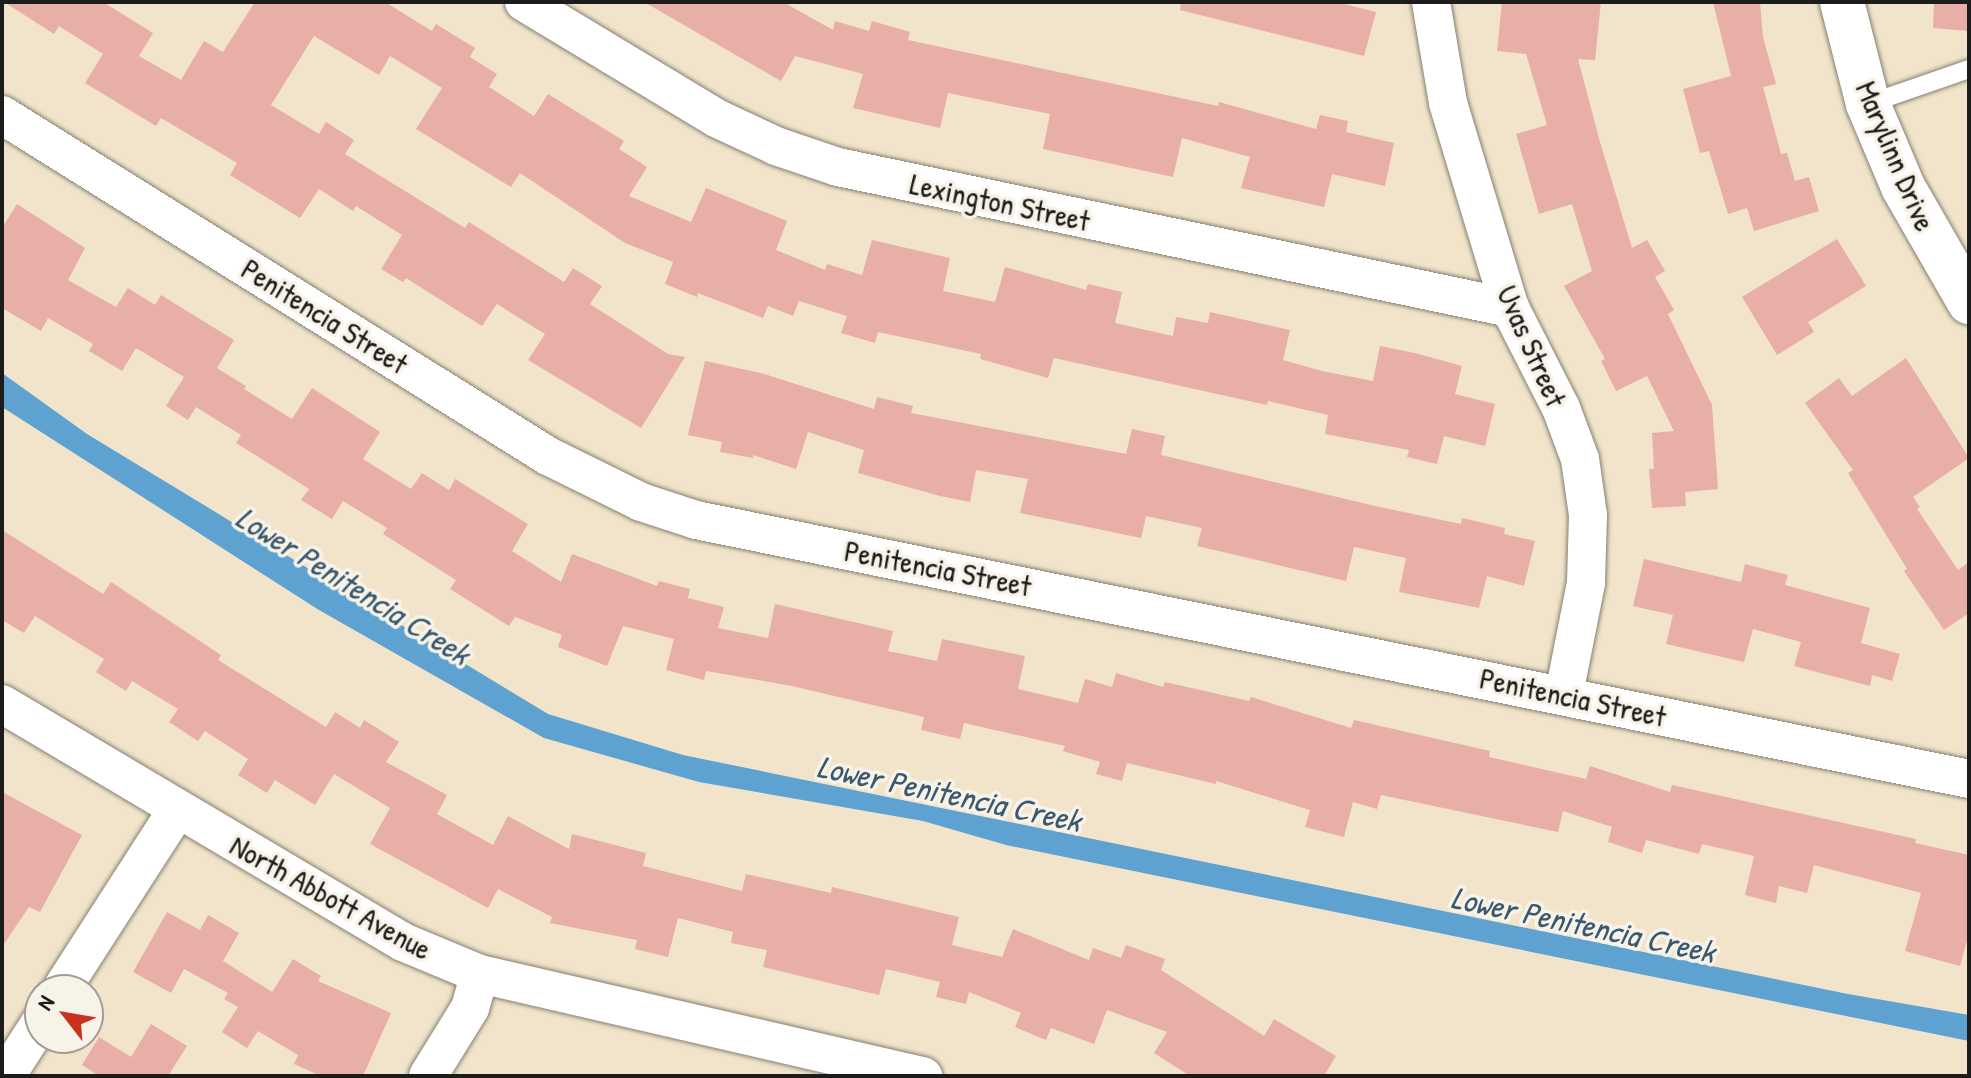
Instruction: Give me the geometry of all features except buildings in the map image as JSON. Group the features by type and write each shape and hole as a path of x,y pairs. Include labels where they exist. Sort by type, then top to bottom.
{"street":[{"name":"Lexington Street","path":"524,2 716,118 776,146 838,167 1510,308"},
{"name":"Uvas Street","path":"1431,2 1448,103 1510,308 1580,459 1588,515 1586,583 1564,694"},
{"name":"Marylinn Drive","path":"1842,2 1868,104 1903,187 1969,302"},
{"name":"Penitencia Street","path":"2,115 548,456 641,502 696,520 1564,694 1969,779"},
{"name":"North Abbott Avenue","path":"2,704 403,942 480,974 923,1076"},
{"path":"71,974 177,810"},
{"path":"428,1076 470,1008 480,974"},
{"path":"6,1076 24,1048"}],"lane":[{"path":"1868,104 1969,69"}],"water":[{"path":"2,373 87,434 548,714 683,755 1848,994 1969,1015 1969,1041 1006,845 923,821 699,782 544,738 319,610 2,407"}],"water label":[{"name":"Lower Penitencia Creek","path":"353,586"},
{"name":"Lower Penitencia Creek","path":"949,794"},
{"name":"Lower Penitencia Creek","path":"1583,925"}]}
